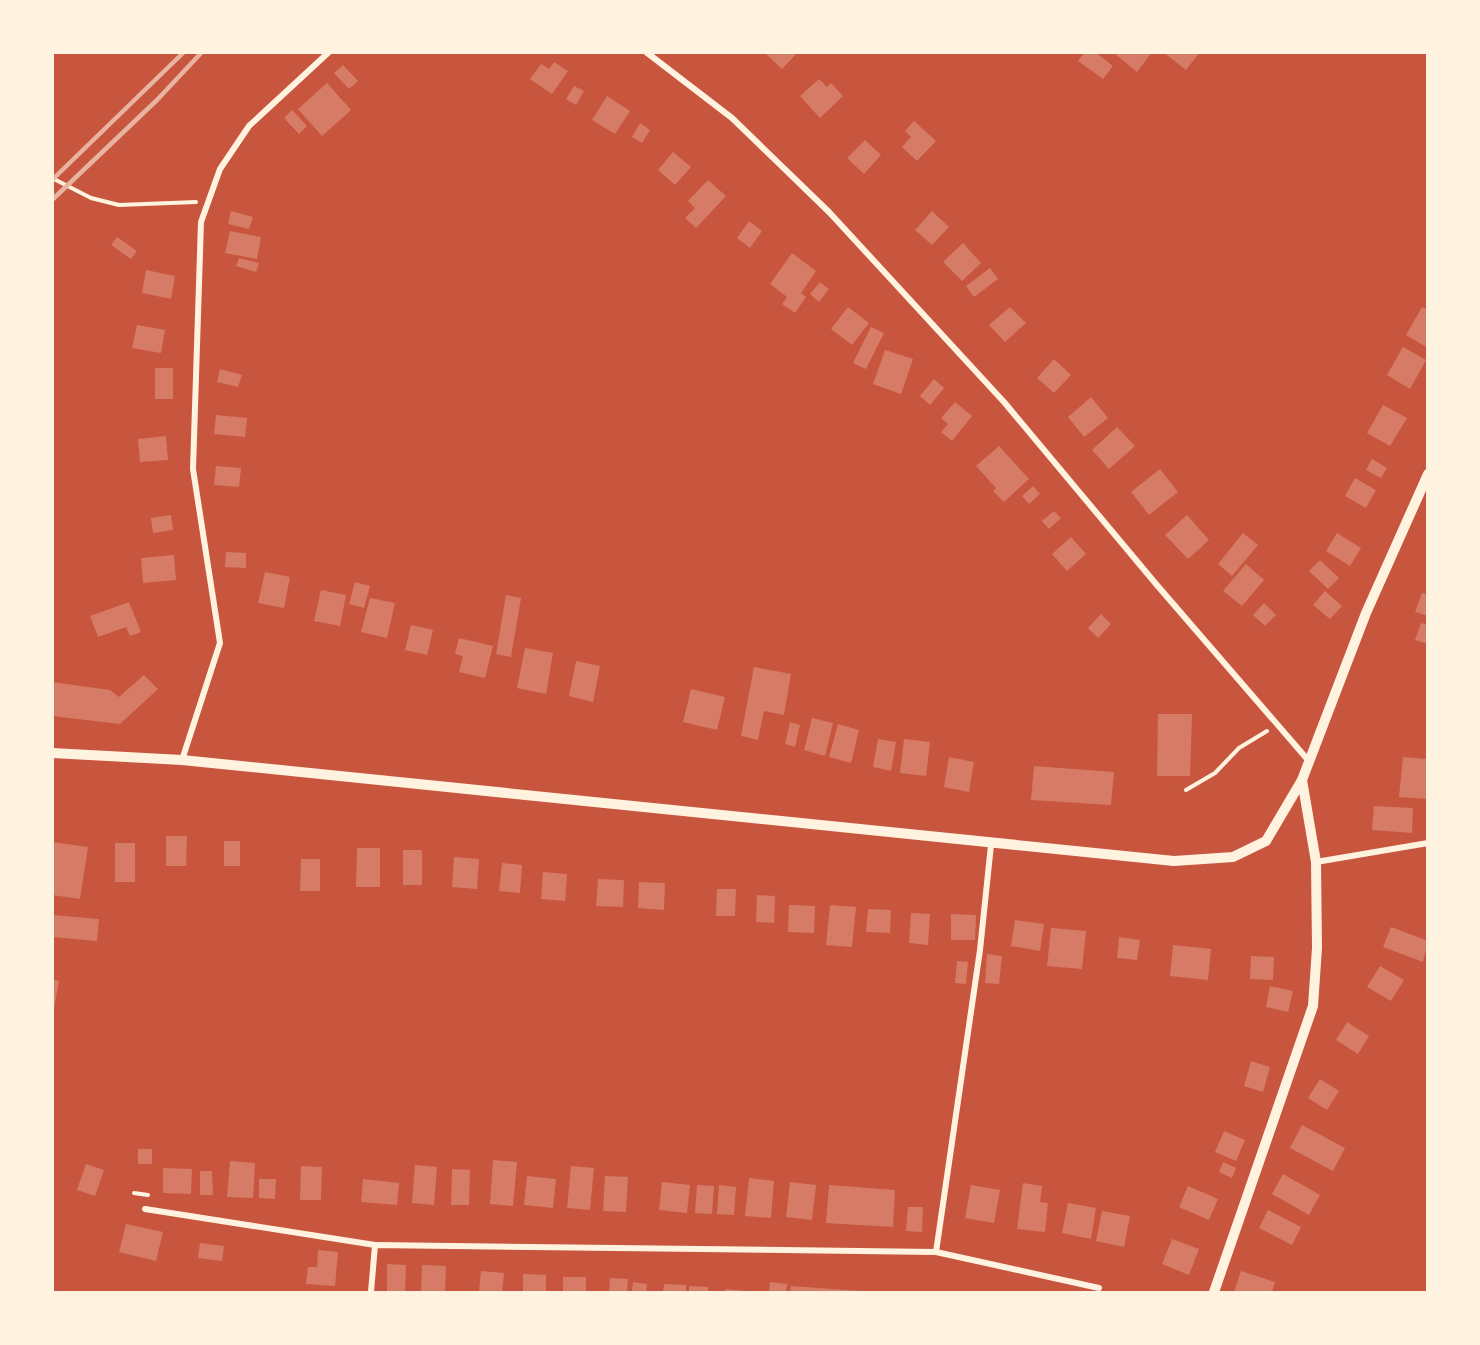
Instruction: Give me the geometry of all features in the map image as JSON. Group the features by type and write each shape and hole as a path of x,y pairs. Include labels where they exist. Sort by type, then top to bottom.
{"street":[{"path":"182,760 220,643 193,469 201,222 220,169 249,126 329,52"},
{"path":"646,52 732,118 829,212 1004,402 1308,760"},
{"path":"52,753 182,760 991,845 1174,861 1233,857 1266,841 1302,780 1366,613 1428,474"},
{"path":"1214,1293 1313,1006 1317,948 1316,862 1302,780"},
{"path":"1316,862 1428,843"},
{"path":"936,1252 980,950 991,845"},
{"path":"145,1209 375,1245 936,1252 1100,1288"},
{"path":"371,1293 375,1245"}],"path":[{"path":"52,178 91,198 119,205 208,202"},
{"path":"1186,790 1215,773 1239,748 1277,724"},
{"path":"134,1193 157,1197"}],"building":[{"path":"764,52 798,52 782,69"},
{"path":"1085,52 1095,52 1113,66 1103,79 1078,61"},
{"path":"1113,52 1152,52 1137,72"},
{"path":"1163,52 1200,52 1186,70"},
{"path":"554,62 568,71 552,94 530,79 541,64 549,69"},
{"path":"343,65 358,81 349,89 334,73"},
{"path":"819,79 827,87 831,83 843,96 820,118 800,96"},
{"path":"327,83 351,110 322,136 298,109"},
{"path":"574,86 584,91 576,105 566,99"},
{"path":"607,96 630,111 615,134 592,120"},
{"path":"292,110 307,126 299,134 284,118"},
{"path":"914,121 936,141 917,161 902,147 911,137 905,131"},
{"path":"640,123 650,130 642,143 632,137"},
{"path":"865,140 881,155 864,174 847,158"},
{"path":"673,152 691,167 675,185 658,170"},
{"path":"708,180 726,196 696,228 685,218 695,208 688,201"},
{"path":"231,211 253,217 249,229 228,224"},
{"path":"932,211 949,227 932,245 915,230"},
{"path":"749,221 762,231 750,248 737,238"},
{"path":"230,231 261,237 257,259 225,253"},
{"path":"117,237 137,251 131,259 111,245"},
{"path":"963,243 981,263 962,281 943,262"},
{"path":"792,253 816,271 801,293 806,297 795,313 782,304 787,297 770,284"},
{"path":"239,258 259,263 256,272 236,266"},
{"path":"990,268 998,279 974,297 966,286"},
{"path":"146,270 175,276 171,299 142,293"},
{"path":"820,282 829,289 819,302 810,294"},
{"path":"848,307 869,323 852,345 831,329"},
{"path":"1010,307 1026,323 1005,342 989,325"},
{"path":"1422,307 1428,310 1428,348 1406,335"},
{"path":"137,325 165,330 161,353 132,348"},
{"path":"871,327 884,333 866,369 853,363"},
{"path":"1403,347 1426,360 1410,389 1387,375"},
{"path":"885,350 913,359 901,394 873,384"},
{"path":"1054,359 1071,375 1054,393 1037,378"},
{"path":"155,368 173,368 173,399 155,399"},
{"path":"220,369 242,375 238,387 217,382"},
{"path":"934,379 944,388 930,405 920,396"},
{"path":"1091,397 1108,418 1084,437 1068,417"},
{"path":"955,402 972,416 952,441 941,432 948,424 941,418"},
{"path":"1383,405 1407,418 1390,446 1367,433"},
{"path":"216,415 247,418 245,437 214,434"},
{"path":"1117,427 1135,446 1109,469 1092,450"},
{"path":"166,436 168,460 140,462 138,439"},
{"path":"999,446 1029,479 1004,502 993,491 996,488 976,466"},
{"path":"1372,459 1387,468 1381,478 1366,470"},
{"path":"216,466 241,468 239,487 214,485"},
{"path":"1160,469 1178,492 1149,515 1131,492"},
{"path":"1355,478 1376,490 1366,508 1345,496"},
{"path":"1033,486 1040,494 1029,504 1022,496"},
{"path":"1054,511 1061,518 1049,529 1042,521"},
{"path":"171,515 173,530 153,533 151,518"},
{"path":"1187,515 1209,540 1188,559 1165,535"},
{"path":"1243,533 1258,545 1232,576 1218,564"},
{"path":"1337,533 1361,548 1350,566 1326,551"},
{"path":"1071,537 1086,554 1067,571 1052,554"},
{"path":"226,552 246,553 246,568 225,567"},
{"path":"174,555 176,580 143,583 141,558"},
{"path":"1320,560 1339,578 1328,589 1309,571"},
{"path":"1246,564 1264,580 1242,606 1223,591"},
{"path":"265,572 290,577 284,608 258,603"},
{"path":"355,582 370,586 364,608 349,604"},
{"path":"321,590 346,595 340,626 314,621"},
{"path":"1325,591 1342,606 1330,619 1313,605"},
{"path":"1422,593 1428,595 1428,616 1415,612"},
{"path":"506,595 521,598 511,657 496,654"},
{"path":"370,598 395,603 387,638 361,632"},
{"path":"129,602 141,632 130,636 126,627 98,637 90,616"},
{"path":"1264,603 1276,615 1265,626 1253,615"},
{"path":"1101,614 1111,624 1098,638 1088,628"},
{"path":"1421,623 1428,625 1428,644 1415,640"},
{"path":"411,625 433,630 427,655 405,650"},
{"path":"459,638 493,646 485,678 459,672 463,656 455,654"},
{"path":"525,648 553,653 546,694 517,688"},
{"path":"576,661 600,666 593,702 569,696"},
{"path":"754,667 791,674 784,715 764,711 758,740 741,736"},
{"path":"144,675 158,689 120,724 52,716 52,682 110,690 119,697"},
{"path":"691,689 725,697 717,730 683,722"},
{"path":"1158,714 1192,714 1190,776 1157,776"},
{"path":"812,718 833,723 825,756 804,750"},
{"path":"790,722 800,725 795,747 785,744"},
{"path":"838,724 859,730 851,763 829,757"},
{"path":"878,739 896,742 891,771 873,767"},
{"path":"904,739 930,742 926,776 900,773"},
{"path":"949,757 974,762 969,792 944,787"},
{"path":"1403,757 1428,759 1428,799 1399,797"},
{"path":"1034,766 1114,772 1111,805 1031,800"},
{"path":"1374,806 1413,808 1412,833 1372,830"},
{"path":"166,836 187,836 186,866 166,866"},
{"path":"224,841 240,841 240,866 224,866"},
{"path":"52,842 88,847 80,899 52,895"},
{"path":"115,843 135,843 135,882 115,882"},
{"path":"357,848 380,848 380,887 356,887"},
{"path":"403,850 422,850 422,885 403,885"},
{"path":"454,857 479,859 477,889 452,887"},
{"path":"301,859 320,859 320,891 300,891"},
{"path":"502,863 522,865 520,893 499,891"},
{"path":"543,872 567,874 565,901 541,899"},
{"path":"598,879 624,880 623,907 596,906"},
{"path":"639,882 665,883 664,910 638,908"},
{"path":"717,889 736,889 735,916 716,916"},
{"path":"757,895 775,896 774,923 756,922"},
{"path":"789,905 815,906 814,933 788,932"},
{"path":"830,905 856,907 852,947 826,945"},
{"path":"868,909 891,910 890,933 866,932"},
{"path":"911,913 930,914 928,945 909,943"},
{"path":"951,914 976,915 975,940 951,940"},
{"path":"52,915 99,919 97,941 52,937"},
{"path":"1015,920 1044,924 1040,951 1011,946"},
{"path":"1391,927 1428,941 1423,962 1383,947"},
{"path":"1051,928 1086,931 1082,969 1047,966"},
{"path":"1119,937 1140,940 1137,960 1117,958"},
{"path":"1173,945 1211,949 1208,980 1170,976"},
{"path":"987,954 1002,956 999,984 985,983"},
{"path":"1251,956 1274,957 1273,980 1250,979"},
{"path":"957,961 968,962 966,984 955,983"},
{"path":"1380,966 1404,980 1391,1001 1367,987"},
{"path":"52,979 59,981 54,1009 52,1009"},
{"path":"1270,986 1293,991 1288,1012 1266,1007"},
{"path":"1347,1022 1369,1036 1358,1054 1336,1040"},
{"path":"1251,1061 1270,1067 1263,1092 1244,1086"},
{"path":"1320,1079 1339,1091 1327,1110 1308,1098"},
{"path":"1302,1125 1345,1148 1333,1171 1290,1148"},
{"path":"1224,1131 1245,1140 1236,1161 1215,1152"},
{"path":"138,1149 152,1149 152,1164 138,1164"},
{"path":"493,1160 517,1162 513,1206 490,1204"},
{"path":"230,1161 255,1163 253,1198 227,1197"},
{"path":"1223,1162 1236,1168 1232,1178 1219,1172"},
{"path":"86,1164 104,1170 95,1196 77,1190"},
{"path":"415,1165 437,1167 434,1205 412,1203"},
{"path":"301,1166 322,1167 321,1200 300,1200"},
{"path":"571,1166 594,1168 590,1210 567,1208"},
{"path":"163,1168 192,1169 191,1194 163,1193"},
{"path":"452,1169 470,1170 469,1205 451,1205"},
{"path":"200,1171 212,1171 213,1195 200,1195"},
{"path":"1283,1174 1320,1195 1309,1215 1272,1194"},
{"path":"527,1176 556,1179 553,1208 524,1205"},
{"path":"605,1176 628,1177 626,1212 603,1211"},
{"path":"749,1178 774,1181 771,1218 745,1216"},
{"path":"259,1179 276,1179 275,1199 259,1198"},
{"path":"363,1179 399,1183 397,1205 361,1202"},
{"path":"662,1182 690,1185 687,1213 659,1210"},
{"path":"790,1182 816,1185 812,1220 786,1217"},
{"path":"1023,1183 1042,1186 1040,1202 1048,1203 1045,1232 1017,1229"},
{"path":"697,1185 714,1186 712,1214 695,1213"},
{"path":"719,1185 736,1187 734,1215 717,1214"},
{"path":"829,1185 895,1190 893,1227 826,1223"},
{"path":"971,1185 1000,1190 994,1223 965,1218"},
{"path":"1188,1186 1218,1199 1209,1220 1179,1207"},
{"path":"1068,1203 1096,1208 1091,1239 1062,1233"},
{"path":"908,1207 923,1207 922,1232 906,1231"},
{"path":"1268,1210 1301,1227 1292,1245 1259,1228"},
{"path":"1102,1211 1130,1216 1124,1247 1096,1241"},
{"path":"126,1224 163,1232 156,1261 119,1252"},
{"path":"1172,1239 1199,1249 1189,1275 1162,1264"},
{"path":"200,1243 224,1246 222,1261 198,1258"},
{"path":"318,1250 338,1252 335,1286 306,1284 308,1267 317,1267"},
{"path":"387,1264 406,1265 405,1292 387,1292"},
{"path":"422,1265 446,1266 445,1292 421,1292"},
{"path":"481,1271 504,1273 502,1292 479,1292"},
{"path":"1241,1271 1275,1282 1272,1292 1234,1292"},
{"path":"523,1274 546,1275 546,1292 523,1292"},
{"path":"563,1277 586,1277 586,1292 563,1292"},
{"path":"610,1278 628,1279 627,1292 609,1292"},
{"path":"633,1282 647,1284 646,1292 632,1292"},
{"path":"770,1282 787,1284 786,1292 769,1292"},
{"path":"664,1284 686,1285 686,1292 663,1292"},
{"path":"689,1286 708,1287 708,1292 689,1292"},
{"path":"791,1286 861,1291 861,1292 790,1292"},
{"path":"725,1289 746,1291 746,1292 725,1292"}],"railway":[{"path":"52,180 184,52"},
{"path":"52,200 157,100 202,52"}]}
